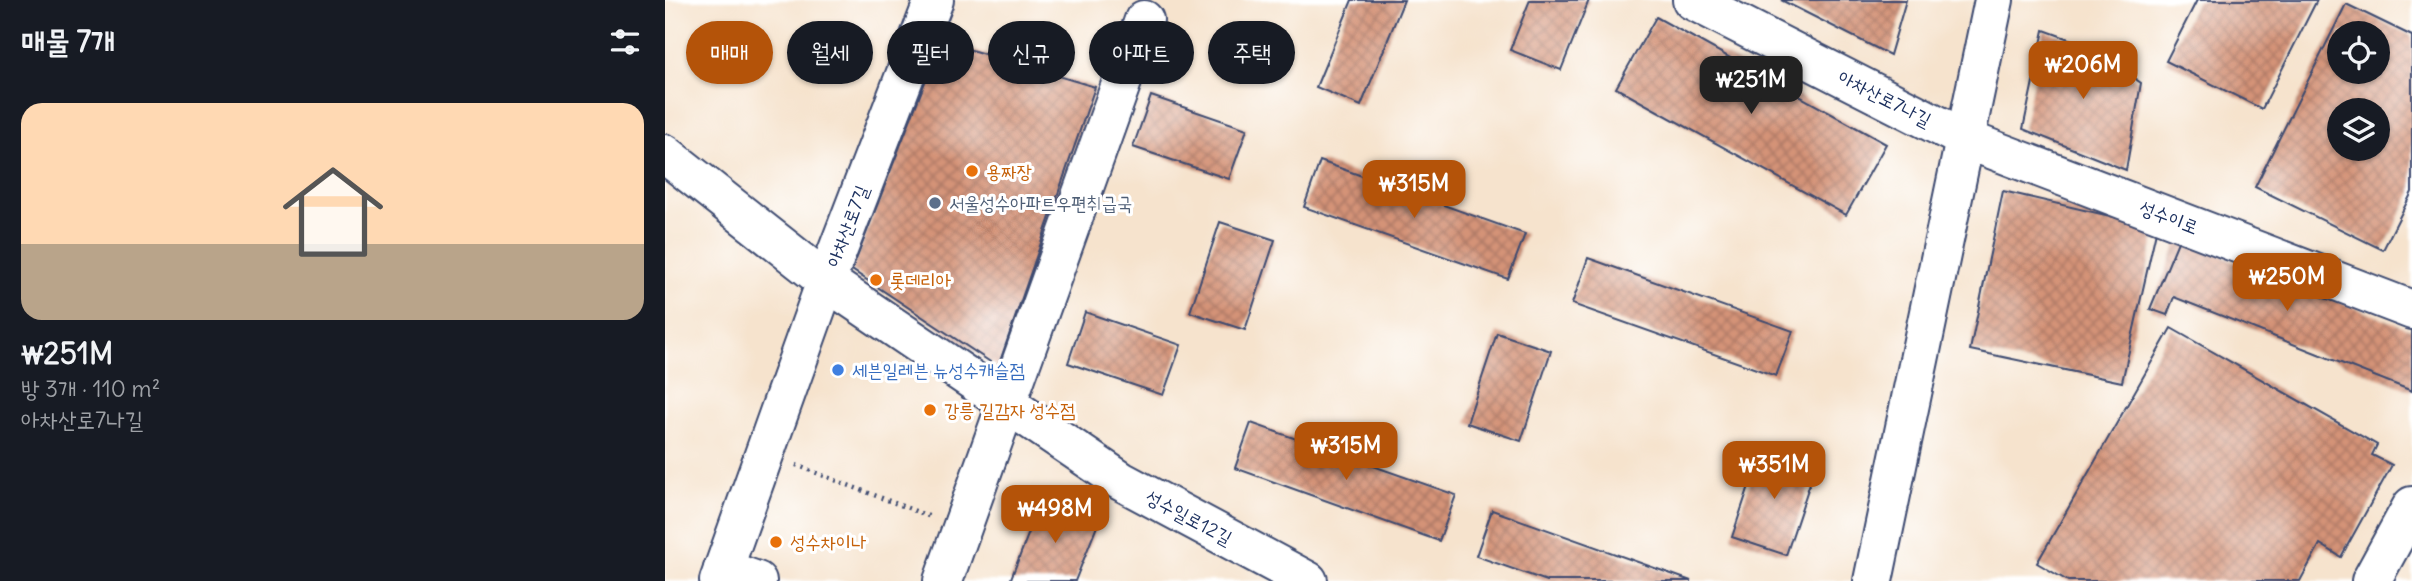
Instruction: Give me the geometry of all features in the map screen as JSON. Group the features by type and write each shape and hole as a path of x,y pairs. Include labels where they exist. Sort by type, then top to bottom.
{"street":[{"name":"아차산로7길","path":"733,577 766,453 826,281 934,0"},
{"name":"아차산로7나길","path":"1692,0 1965,139"},
{"path":"1873,581 1994,0"},
{"path":"943,581 1144,20"},
{"name":"성수이로","path":"1965,139 2412,310"},
{"name":"성수일로12길","path":"665,154 826,281 1121,481 1307,581"},
{"path":"2371,581 2412,506"}],"path":[{"path":"766,453 940,520"}],"building":[{"path":"1352,0 1404,0 1361,106 1316,87"},
{"path":"1530,0 1589,0 1561,70 1510,50"},
{"path":"1781,0 1906,0 1890,55"},
{"path":"2197,0 2317,0 2262,109 2166,61"},
{"path":"2346,4 2381,21 2338,21"},
{"path":"1656,17 1886,144 1846,215 1616,88"},
{"path":"2390,25 2412,36 2412,192 2383,250 2255,187 2327,42 2327,84 2390,84"},
{"path":"2044,30 2088,46 2141,83 2126,170 2023,129"},
{"path":"974,51 988,55 988,84 1075,84 1075,81 1095,87 998,367 852,270 924,84 974,84"},
{"path":"1151,96 1247,129 1229,179 1133,147"},
{"path":"1320,161 1525,234 1508,279 1304,207"},
{"path":"2003,191 2157,227 2122,382 1970,350"},
{"path":"1220,222 1275,240 1245,330 1190,312"},
{"path":"2179,239 2412,330 2412,391 2174,297 2167,315 2150,309"},
{"path":"1588,258 1793,331 1776,376 1572,304"},
{"path":"1085,312 1181,345 1163,395 1068,363"},
{"path":"2171,328 2377,445 2372,455 2392,465 2341,557 2320,544 2300,581 2068,581 2037,563"},
{"path":"1497,333 1551,351 1521,441 1467,423"},
{"path":"1251,423 1456,495 1439,541 1235,468"},
{"path":"1762,447 1816,465 1786,555 1732,537"},
{"path":"1042,499 1099,521 1075,581 1010,581"},
{"path":"1492,510 1691,581 1547,581 1476,556"}],"place":[{"name":"용짜장","path":"972,171"},
{"name":"서울성수아파트우편취급국","path":"935,203"},
{"name":"롯데리아","path":"876,280"},
{"name":"세븐일레븐 뉴성수캐슬점","path":"838,370"},
{"name":"강릉 길감자 성수점","path":"930,410"},
{"name":"성수차이나","path":"776,542"}]}
